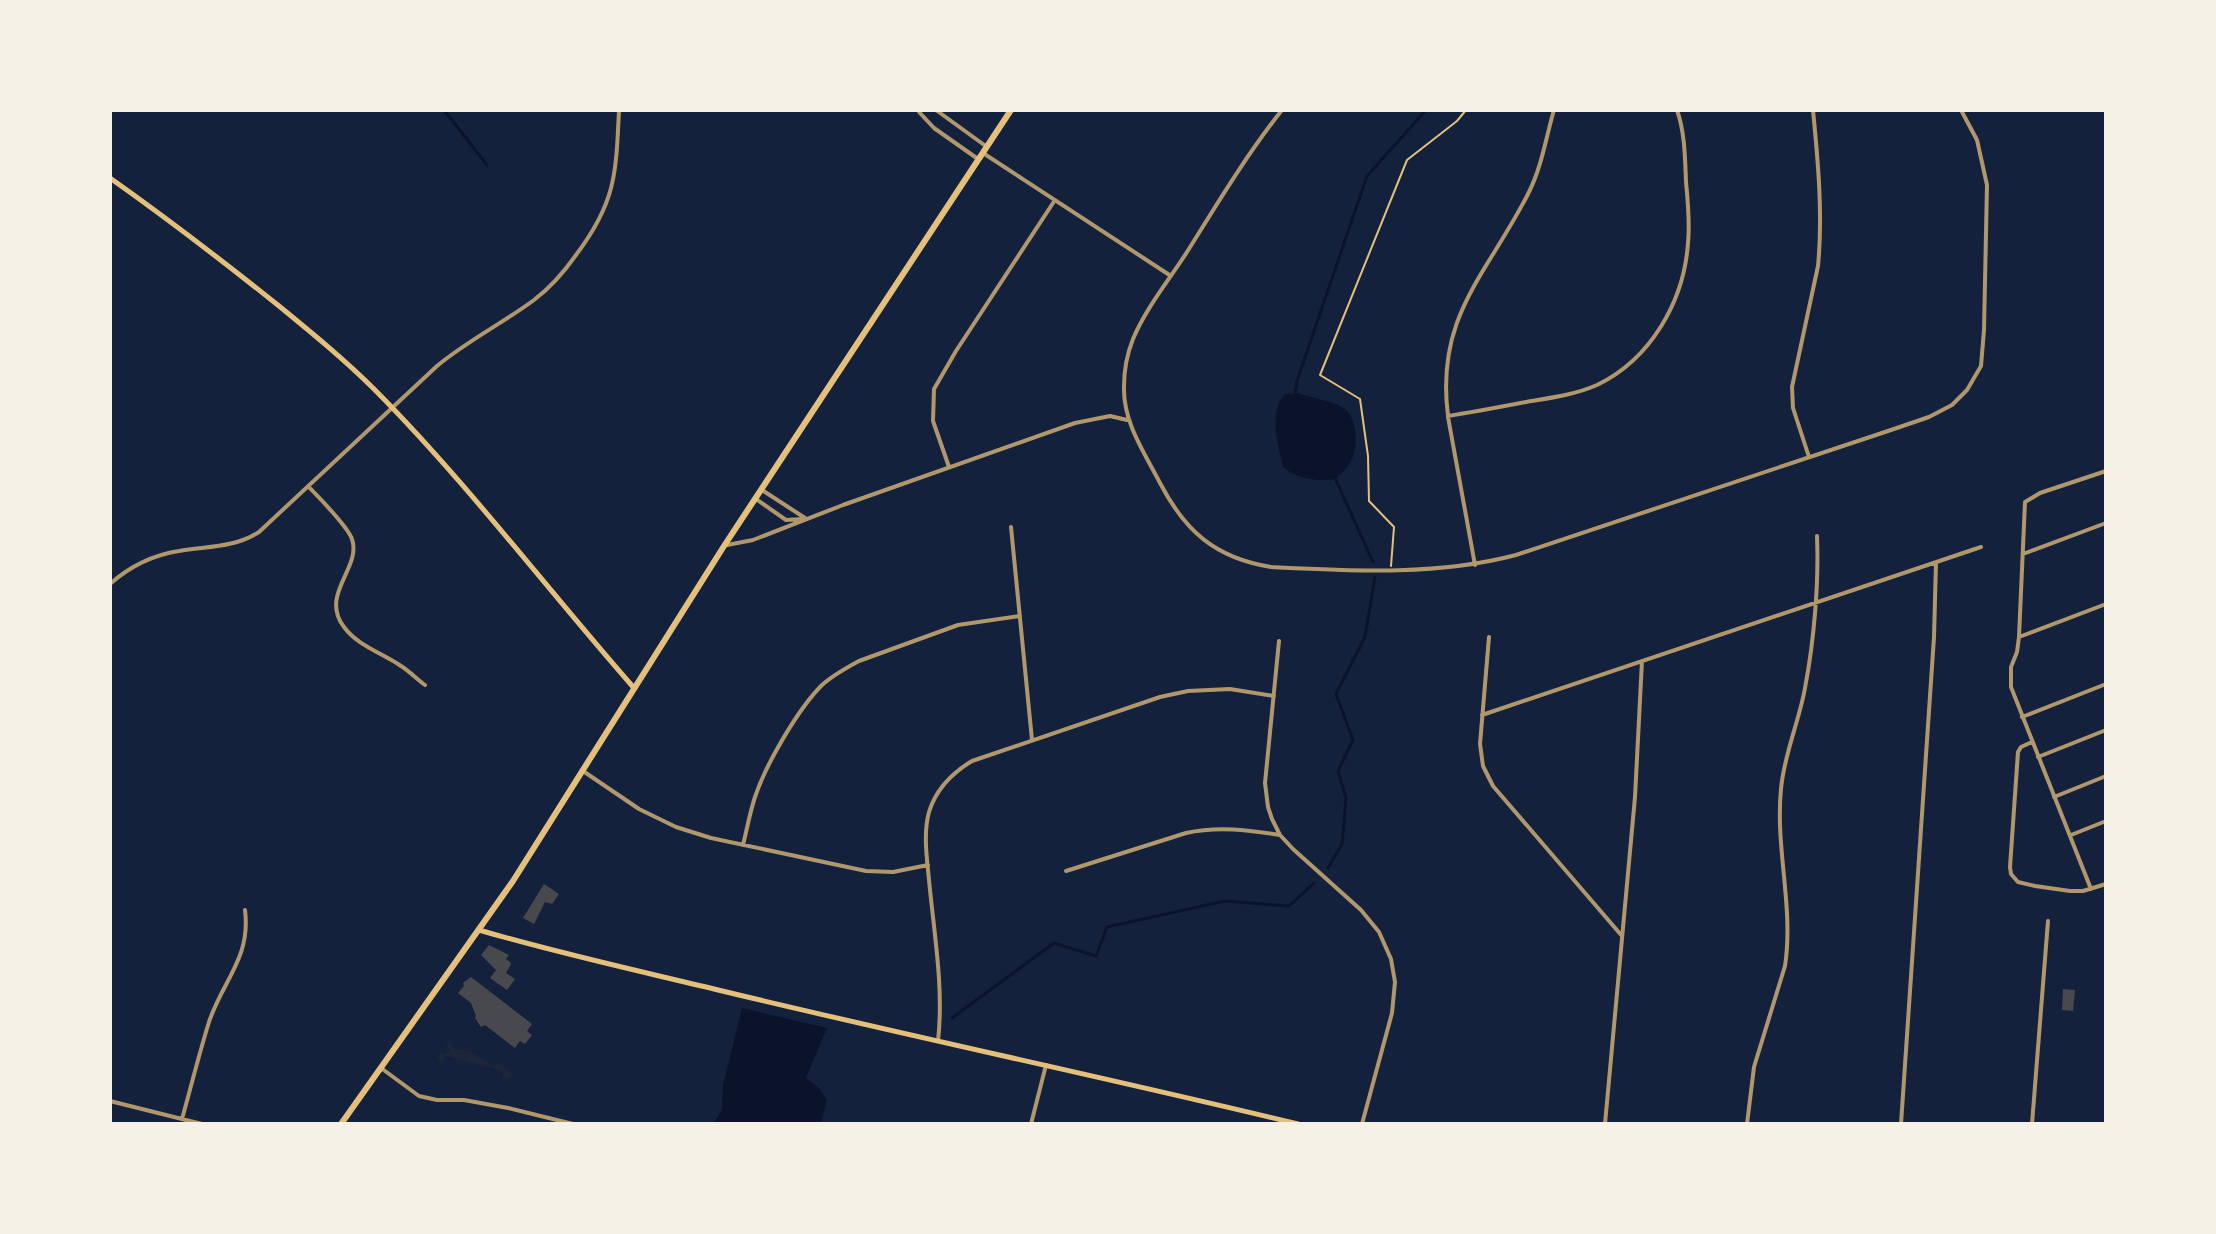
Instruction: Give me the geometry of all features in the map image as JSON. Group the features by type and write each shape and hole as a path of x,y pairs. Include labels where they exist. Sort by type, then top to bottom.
{"main road":[{"path":"341,1124 513,881 724,546 1011,110"},
{"path":"110,178 172,222 297,320 392,407 494,520 634,688"},
{"path":"479,930 555,951 1298,1124"}],"street":[{"path":"110,584 135,565 152,558 232,544 259,532 449,356 534,301 559,278 591,236 608,202 616,168 619,110"},
{"path":"920,110 934,128 983,153 1171,276"},
{"path":"936,110 983,153"},
{"path":"1282,110 1137,330 1127,360 1124,387 1129,420 1173,508 1191,529 1219,551 1249,563 1271,567 1391,570 1475,565 1516,555 1942,411 1960,398 1981,366 1987,185 1977,140 1961,110"},
{"path":"1475,565 1448,416 1446,374 1449,347 1467,297 1528,193 1541,163 1554,110"},
{"path":"1448,416 1565,396 1594,386 1634,360 1660,329 1677,296 1688,242 1683,132 1677,110"},
{"path":"1809,457 1792,398 1794,372 1820,251 1813,110"},
{"path":"949,467 933,421 934,389 1055,200"},
{"path":"724,546 753,540 1075,423 1110,416 1129,420"},
{"path":"2091,889 2010,682 2019,637 2024,506 2027,500 2040,493 2106,471"},
{"path":"308,486 353,542 352,555 337,592 336,613 344,627 369,648 401,666 425,685"},
{"path":"762,490 807,519"},
{"path":"756,499 786,520 807,519"},
{"path":"2023,554 2106,523"},
{"path":"1011,527 1032,740"},
{"path":"1747,1124 1754,1067 1787,953 1781,788 1805,690 1818,565 1817,536"},
{"path":"1482,715 1981,547"},
{"path":"1901,1124 1934,637 1936,562"},
{"path":"2019,637 2106,604"},
{"path":"743,845 764,774 808,701 824,684 859,661 958,625 1020,616"},
{"path":"1489,637 1481,755 1493,786 1622,936"},
{"path":"1279,641 1265,783 1268,807 1280,835 1361,910 1379,932 1391,959 1395,982 1392,1013 1362,1124"},
{"path":"1605,1124 1635,797 1642,661"},
{"path":"2022,717 2106,684"},
{"path":"938,1041 940,1009 927,823 933,801 945,782 972,761 1160,697 1188,691 1230,689 1274,696"},
{"path":"2038,757 2106,730"},
{"path":"2032,742 2018,752 2011,874 2018,882 2070,891 2106,884"},
{"path":"583,771 639,809 676,827 743,845 875,872 928,865"},
{"path":"2054,797 2106,776"},
{"path":"2071,835 2106,821"},
{"path":"1066,871 1206,828 1280,835"},
{"path":"182,1119 210,1020 244,945 245,910"},
{"path":"2032,1124 2048,921"},
{"path":"1031,1124 1046,1065"},
{"path":"381,1068 419,1096 493,1105 573,1124"},
{"path":"110,1101 202,1124"}],"path":[{"path":"1391,570 1394,527 1369,501 1368,456 1360,399 1320,375 1407,160 1457,121 1466,110"}],"shaded area":[{"path":"1298,393 1341,407 1352,419 1356,436 1354,453 1336,479 1308,479 1283,467 1276,429 1277,410 1285,394"},
{"path":"742,1008 827,1028 806,1078 820,1089 827,1100 821,1124 713,1124 722,1110 723,1085"},
{"path":"450,1041 453,1048 471,1052 493,1066 497,1062 512,1072 511,1078 503,1078 503,1071 446,1056 441,1062 438,1059 440,1052 445,1055 450,1049 446,1045"}],"building":[{"path":"544,884 559,894 552,904 545,902 534,924 523,918"},
{"path":"489,945 509,955 506,959 511,963 506,973 515,979 507,990 490,978 496,970 481,955"},
{"path":"471,977 532,1024 527,1031 532,1035 525,1044 520,1041 515,1048 485,1025 481,1027 471,1003 458,993 463,983"},
{"path":"2063,989 2075,990 2073,1011 2062,1010"}],"waterway":[{"path":"444,110 487,165"},
{"path":"1295,395 1297,381 1367,176 1426,110"},
{"path":"1335,478 1373,562"},
{"path":"1328,868 1342,844 1346,798 1338,771 1353,740 1336,694 1365,637 1375,577"},
{"path":"952,1018 1054,943 1096,956 1107,927 1225,901 1289,906 1314,883"}]}
